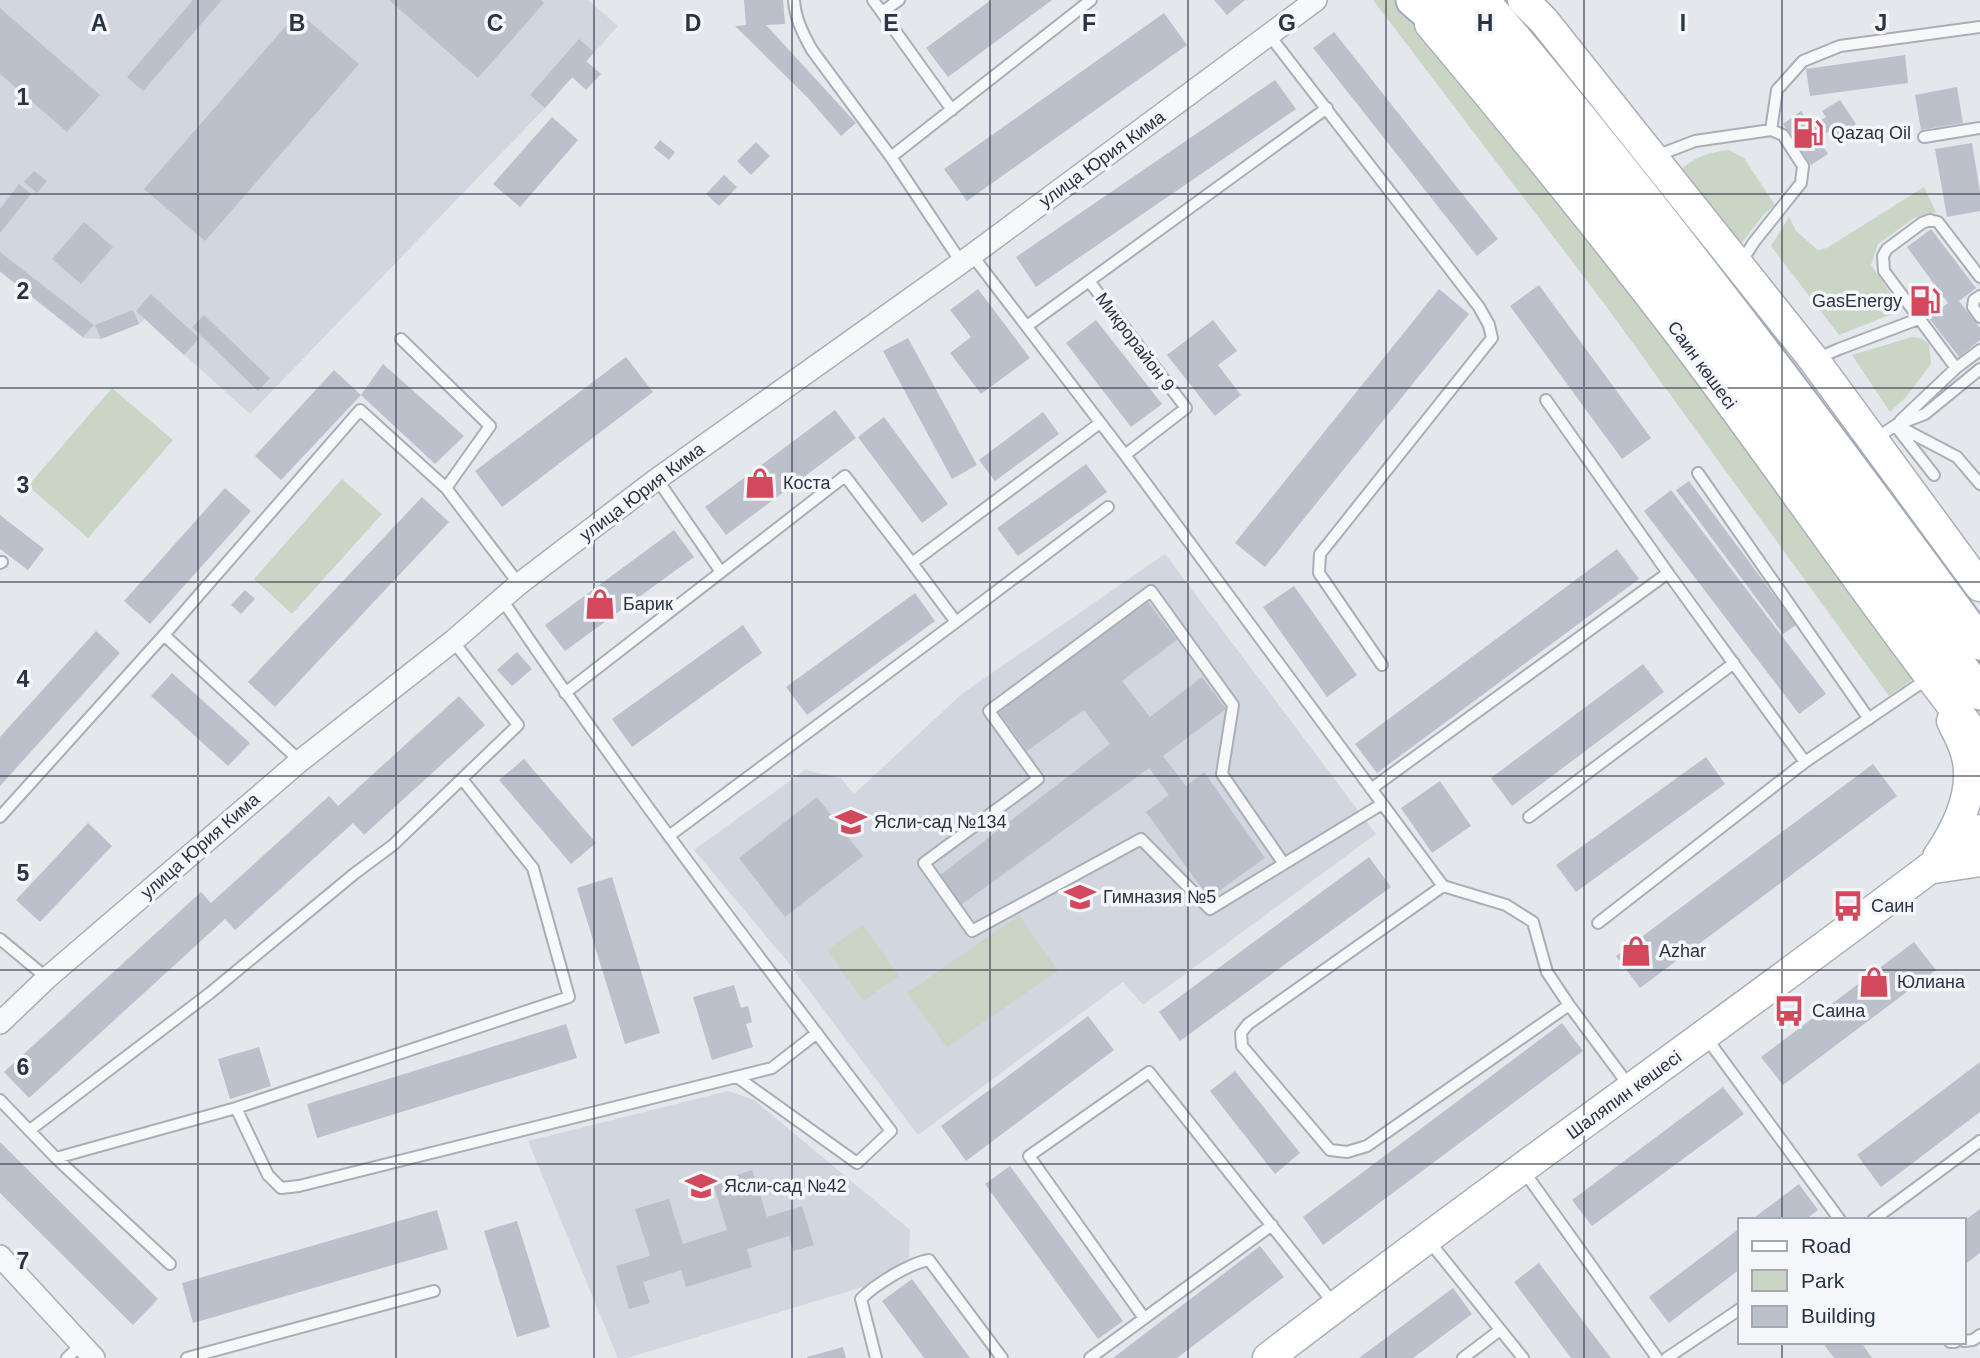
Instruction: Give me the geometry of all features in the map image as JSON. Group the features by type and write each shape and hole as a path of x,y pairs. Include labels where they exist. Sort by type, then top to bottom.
{"main road":[{"path":"1411,0 1511,82"},
{"name":"Саин көшесі","path":"1411,0 1517,128 1673,325 1930,677 1980,741"},
{"name":"Саин көшесі","path":"1446,0 1511,82 1574,154 1980,693"},
{"path":"1482,0 1719,296 1873,497 1980,643"},
{"path":"1493,0 1521,46"},
{"path":"1523,0 1544,21 1814,360 1884,433 1980,586"},
{"path":"1930,677 1965,747 1969,766 1964,808 1949,842 1930,869"},
{"name":"Шаляпин көшесі","path":"1268,1358 1980,831"},
{"path":"1930,869 1980,861"}],"street":[{"name":"улица Юрия Кима","path":"0,1023 47,978 300,761 453,641 519,584 657,479 966,258 1316,0"},
{"path":"0,1256 81,1353"}],"lane":[{"path":"794,0 794,9 811,50 966,258 1027,326 1125,455 1443,886 1506,905 1533,922 1547,972 1632,1090"},
{"path":"873,0 952,110"},
{"path":"882,12 899,0"},
{"path":"891,157 1091,0"},
{"path":"1771,130 1777,90 1803,61 1840,46 1980,27"},
{"path":"1270,36 1479,307 1489,325 1492,338 1320,554 1319,573 1382,664"},
{"path":"1027,326 1327,108"},
{"path":"1924,137 1980,128"},
{"path":"1652,158 1695,141 1771,130 1783,135 1803,166 1801,183 1754,242 1738,267"},
{"path":"1956,368 1884,271 1883,256 1922,223 1930,220 1938,222 1980,277"},
{"name":"Микрорайон 9","path":"1089,281 1186,408 1125,455"},
{"path":"1980,296 1974,300 1973,307 1980,317"},
{"path":"1814,360 1921,318"},
{"path":"401,339 490,426 446,488"},
{"path":"1884,433 1980,350"},
{"path":"1884,433 1925,414 1980,369"},
{"path":"1546,400 1805,762"},
{"path":"0,817 164,635 360,410 446,488 519,584"},
{"path":"912,563 1100,423"},
{"path":"1884,433 1934,475"},
{"path":"1884,433 1957,457 1980,484"},
{"path":"1698,473 1869,719"},
{"path":"565,693 845,476 956,622"},
{"path":"657,479 721,572"},
{"path":"669,836 1108,506"},
{"path":"1371,789 1668,573"},
{"path":"1284,864 1222,774 1233,705 1151,591 989,711 1038,779 924,863 972,931 1141,839 1210,909 1284,864 1382,804"},
{"path":"501,598 565,693 669,836 891,1131 858,1163 737,1077"},
{"path":"164,635 300,761"},
{"path":"30,1130 210,993 393,845 518,725 453,641"},
{"path":"1529,817 1734,663"},
{"path":"1598,923 1805,762 1930,677"},
{"path":"56,1158 236,1108 569,997 533,868 462,779"},
{"path":"1443,886 1248,1024 1241,1033 1242,1045 1330,1150 1347,1152 1367,1146 1569,1005"},
{"path":"0,939 47,978"},
{"path":"236,1108 268,1175 281,1188 299,1186 772,1068 817,1033"},
{"path":"1705,1036 1839,1218"},
{"path":"1144,1318 1028,1156 1149,1072 1335,1306"},
{"path":"0,1100 56,1158 170,1264"},
{"path":"1876,1218 1980,1141"},
{"path":"1522,1169 1657,1358"},
{"path":"1090,1358 1272,1225"},
{"path":"1427,1239 1522,1358"},
{"path":"876,1358 861,1299 870,1289 917,1264 929,1261 1002,1358"},
{"path":"187,1358 434,1291"},
{"path":"1667,1358 1738,1311"},
{"path":"1463,1358 1500,1329"}],"shaded area":[{"path":"0,0 588,0 618,26 545,108 250,414 145,319 101,339 83,338 0,272"},
{"name":"Гимназия №5","path":"1165,554 1376,834 1143,1005 1123,982 918,1135 787,961 694,850 805,770 841,778 854,794 963,693"},
{"name":"Ясли-сад №42","path":"728,1091 754,1100 910,1230 909,1257 876,1283 627,1358 618,1358 528,1141"}],"green space":[{"path":"1373,0 1401,0 1621,276 1913,679 1889,696 1603,302"},
{"path":"1729,150 1744,158 1775,205 1764,214 1738,248 1679,171 1702,156"},
{"path":"1924,187 1936,212 1914,218 1878,244 1871,265 1898,304 1895,313 1839,335 1771,246 1789,217 1796,231 1818,250 1827,248"},
{"path":"1912,337 1921,338 1929,344 1931,364 1906,397 1890,412 1852,355"},
{"path":"112,388 173,440 88,538 28,486"},
{"path":"342,479 382,514 292,614 254,579"},
{"path":"1019,915 1058,971 947,1047 907,993"},
{"path":"863,925 899,976 863,1001 827,950"}],"building":[{"path":"193,0 222,0 143,91 127,77"},
{"path":"389,0 541,0 544,3 478,78"},
{"path":"744,0 783,0 785,24 766,25 856,123 841,136 808,98 735,26 746,25"},
{"path":"991,0 1052,0 948,77 926,48"},
{"path":"1214,0 1245,0 1227,15"},
{"path":"0,8 100,95 67,132 0,74"},
{"path":"298,12 359,64 205,241 144,189"},
{"path":"1164,13 1187,45 967,201 944,169"},
{"path":"1334,32 1498,239 1477,256 1313,48"},
{"path":"579,39 594,52 586,61 601,74 586,90 572,77 545,108 530,95"},
{"path":"1905,55 1908,83 1810,96 1806,69"},
{"path":"1275,80 1296,109 1036,287 1016,257"},
{"path":"1957,87 1963,123 1921,130 1915,95"},
{"name":"Qazaq Oil","path":"1840,100 1856,124 1837,137 1832,129 1818,139 1828,154 1811,165 1783,124 1801,111 1811,126 1826,117 1822,111"},
{"path":"552,117 578,140 520,207 493,184"},
{"path":"660,140 675,152 669,160 654,148"},
{"path":"756,142 770,156 751,175 737,161"},
{"path":"1972,143 1980,192 1980,211 1947,217 1935,149"},
{"path":"34,171 47,181 37,193 24,182"},
{"path":"724,175 737,187 719,206 706,194"},
{"path":"19,184 31,194 0,233 0,209"},
{"path":"84,222 113,247 81,284 52,259"},
{"path":"1931,229 1976,288 1959,301 1980,328 1980,340 1959,357 1929,318 1948,303 1907,247"},
{"path":"0,252 94,325 83,337 0,271"},
{"path":"1539,285 1651,438 1622,459 1510,306"},
{"path":"978,289 1030,358 981,394 950,353 971,337 950,310"},
{"path":"1439,289 1469,314 1265,567 1235,543"},
{"path":"151,294 199,338 184,355 136,311"},
{"path":"133,310 139,324 101,339 95,325"},
{"path":"204,315 270,378 258,391 192,327"},
{"path":"1096,320 1162,404 1131,427 1066,343"},
{"path":"1213,320 1237,351 1218,365 1241,395 1215,416 1167,355"},
{"path":"908,338 977,465 952,479 883,351"},
{"path":"626,357 653,392 502,507 475,471"},
{"path":"383,364 464,436 435,464 361,395"},
{"path":"334,370 361,395 281,480 255,456"},
{"path":"835,410 856,438 726,535 705,507"},
{"path":"1043,412 1059,434 995,481 979,460"},
{"path":"884,417 948,504 922,523 858,437"},
{"path":"1086,464 1107,492 1018,556 997,528"},
{"path":"1689,481 1796,625 1783,634 1676,490"},
{"path":"225,488 251,511 150,624 124,601"},
{"path":"1671,490 1826,694 1799,714 1644,511"},
{"path":"422,497 449,522 275,707 248,682"},
{"path":"0,515 44,549 28,570 0,549"},
{"path":"674,530 694,557 565,651 545,625"},
{"path":"1617,549 1639,579 1377,773 1355,744"},
{"path":"1294,586 1357,675 1327,697 1263,607"},
{"path":"245,590 255,599 241,614 231,605"},
{"path":"915,593 935,621 807,715 786,687"},
{"path":"1148,602 1177,640 1122,681 1150,717 1202,677 1226,709 1163,756 1186,786 1204,772 1265,858 1209,898 1146,812 1169,795 1149,768 961,905 939,876 1110,744 1084,710 1027,751 998,711"},
{"path":"743,625 762,653 632,747 612,719"},
{"path":"96,631 120,653 0,786 0,737"},
{"path":"517,652 532,669 512,686 497,670"},
{"path":"1643,664 1664,692 1512,806 1491,778"},
{"path":"172,673 250,743 228,766 151,696"},
{"path":"459,696 485,725 364,835 353,823 235,930 225,919 29,1098 4,1072 201,892 211,903 329,796 338,806"},
{"path":"1706,757 1725,784 1576,892 1556,865"},
{"path":"524,759 596,843 571,864 499,780"},
{"path":"1873,764 1897,796 1640,988 1616,956"},
{"path":"1440,781 1471,826 1432,853 1401,808"},
{"path":"817,797 863,856 785,917 739,858"},
{"path":"88,823 112,846 40,922 16,900"},
{"path":"1369,857 1391,887 1180,1041 1159,1012"},
{"path":"612,877 660,1033 625,1044 577,888"},
{"path":"1914,942 1936,970 1783,1085 1761,1057"},
{"path":"734,985 741,1008 748,1006 752,1022 746,1024 753,1047 712,1060 693,997"},
{"path":"1088,1016 1114,1050 966,1161 941,1126"},
{"path":"1562,1023 1583,1051 1323,1245 1303,1217"},
{"path":"566,1024 577,1058 317,1138 307,1104"},
{"path":"259,1047 271,1086 230,1099 218,1059"},
{"path":"1980,1062 1980,1112 1881,1187 1857,1155"},
{"path":"1235,1071 1300,1153 1275,1174 1210,1091"},
{"path":"1723,1087 1744,1114 1592,1226 1572,1200"},
{"path":"0,1142 158,1299 133,1325 0,1193"},
{"path":"1010,1166 1123,1321 1098,1339 985,1184"},
{"path":"752,1170 767,1217 802,1206 814,1245 793,1251 789,1236 747,1249 752,1267 686,1287 681,1270 643,1282 650,1303 629,1309 616,1266 650,1256 635,1209 669,1199 683,1244 727,1230 713,1183"},
{"path":"1799,1184 1818,1210 1808,1218 1754,1218"},
{"path":"1980,1209 1980,1253 1966,1264 1966,1220"},
{"path":"437,1210 448,1249 193,1323 182,1283"},
{"path":"517,1221 550,1327 517,1337 484,1231"},
{"path":"1738,1230 1738,1271 1669,1323 1649,1297"},
{"path":"1260,1246 1284,1277 1177,1358 1113,1358"},
{"path":"1539,1263 1611,1358 1571,1358 1514,1282"},
{"path":"912,1279 970,1358 924,1358 882,1301"},
{"path":"1453,1288 1472,1314 1413,1358 1359,1358"},
{"path":"1824,1344 1862,1344 1872,1358 1834,1358"},
{"path":"843,1347 846,1358 807,1358 807,1357"}],"place":[{"name":"Qazaq Oil","path":"1808,133"},
{"name":"GasEnergy","path":"1925,301"},
{"name":"Коста","path":"760,483"},
{"name":"Барик","path":"600,604"},
{"name":"Ясли-сад №134","path":"851,822"},
{"name":"Гимназия №5","path":"1080,897"},
{"name":"Саин","path":"1848,906"},
{"name":"Azhar","path":"1636,951"},
{"name":"Юлиана","path":"1874,982"},
{"name":"Саина","path":"1789,1011"},
{"name":"Ясли-сад №42","path":"701,1186"}]}
